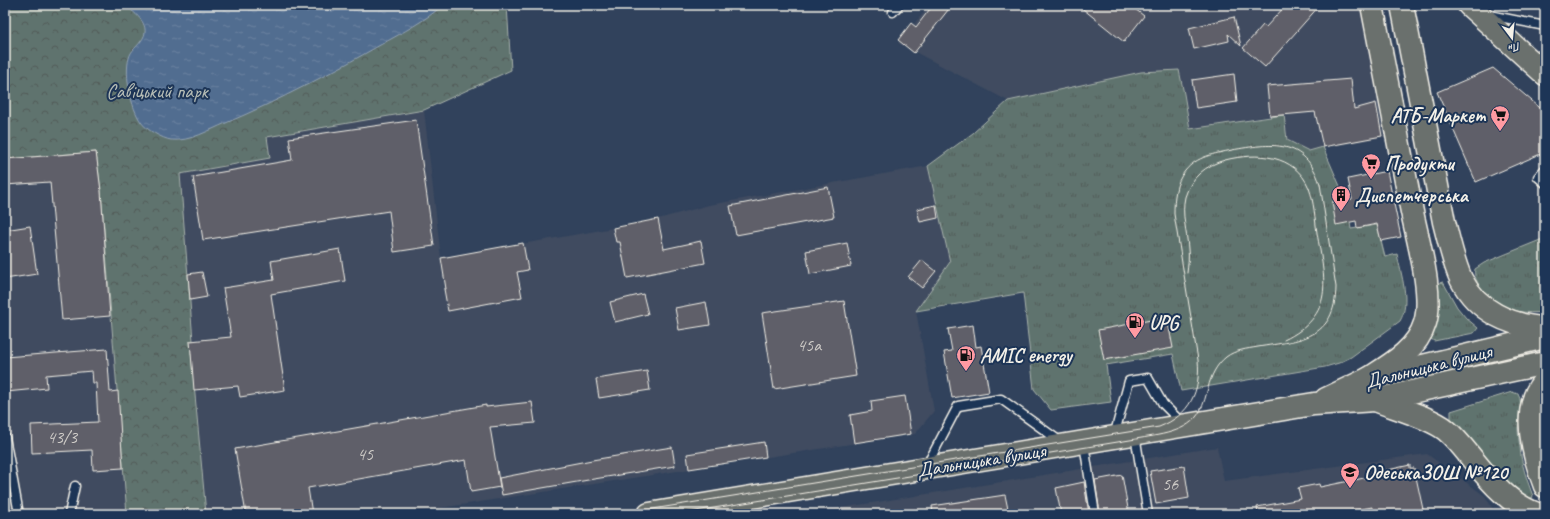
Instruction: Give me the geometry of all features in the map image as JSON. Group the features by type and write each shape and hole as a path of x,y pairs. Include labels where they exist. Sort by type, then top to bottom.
{"main road":[{"path":"1368,379 1392,365 1410,348 1420,336 1425,325 1428,312 1428,301 1419,247 1372,5"},
{"path":"1402,5 1444,222 1453,257 1462,279 1475,299 1494,315 1515,324 1545,328"},
{"path":"1473,9 1545,74"},
{"name":"Дальницька вулиця","path":"1314,404 1368,379 1545,337"},
{"name":"Дальницька вулиця","path":"649,514 1135,435 1314,404 1375,400 1545,363"},
{"path":"1545,380 1536,393 1532,406 1531,422 1536,456 1545,486"},
{"path":"1375,400 1428,420 1445,429 1494,484 1522,507 1534,514"}],"lane":[{"path":"1473,9 1543,27"},
{"path":"1545,169 1538,177 1545,183"},
{"path":"1114,438 1129,381 1148,378 1163,404 1185,426"},
{"path":"925,469 958,406 1001,399 1075,444 1095,514"},
{"path":"1135,435 1148,514"},
{"path":"5,437 19,514"},
{"path":"69,514 75,486"}],"shaded area":[{"path":"930,5 1362,5 1384,137 1309,151 1287,140 1284,115 1190,129 1184,94 1141,72 1008,101 898,43"},
{"path":"424,110 441,258 613,228 658,219 709,205 928,166 950,262 916,311 934,411 915,434 402,514 206,514 190,341 193,341 179,174 270,158 267,137"},
{"path":"96,152 101,191 127,514 5,514 5,159"},
{"path":"1217,447 1224,481 1427,454 1485,496 1496,514 803,514"}],"green space":[{"name":"Савіцький парк","path":"5,5 507,5 511,70 424,110 267,137 270,158 180,174 193,341 190,341 206,514 127,514 101,191 96,152 5,159"},
{"path":"1179,70 1190,129 1284,115 1287,140 1309,151 1323,147 1346,200 1351,229 1377,225 1385,257 1397,254 1403,279 1405,297 1403,314 1400,321 1351,357 1339,363 1325,367 1181,391 1173,354 1106,365 1111,402 1051,410 1034,389 1023,293 916,311 950,262 928,166 973,133 1008,101 1141,72"},
{"path":"1545,238 1545,312 1534,313 1510,309 1496,301 1482,289 1475,276 1475,269 1484,263"},
{"path":"1443,282 1457,307 1466,318 1478,328 1474,333 1434,341 1431,339 1438,312 1435,284"},
{"path":"1512,392 1518,394 1521,402 1518,435 1522,460 1533,496 1532,498 1527,499 1513,489 1451,419 1451,411"}],"water":[{"path":"125,5 443,5 430,16 405,31 305,86 206,132 185,139 171,140 159,136 143,125 137,116 131,100 127,73 130,55 144,36 145,30 142,21 138,16"}],"building":[{"path":"933,5 952,5 914,53 898,40 911,23 916,27"},
{"path":"1078,5 1130,5 1144,16 1124,42"},
{"path":"1286,5 1320,5 1265,67 1243,48 1263,25 1266,27"},
{"path":"1234,17 1241,46 1228,34 1229,41 1194,49 1189,28"},
{"name":"АТБ-Маркет","path":"1493,68 1545,112 1545,152 1476,182 1437,92"},
{"path":"1234,74 1237,102 1196,108 1192,80"},
{"path":"1351,79 1354,109 1376,103 1382,136 1323,147 1315,112 1270,116 1267,86"},
{"path":"416,120 434,246 394,252 389,211 203,240 193,177 292,160 289,138"},
{"path":"96,152 101,191 110,316 62,320 50,182 5,185 5,159"},
{"path":"1387,171 1401,237 1381,241 1377,224 1357,228 1356,221 1336,225 1332,202 1352,199 1348,179"},
{"path":"828,187 834,217 736,235 730,206"},
{"path":"936,205 938,218 920,222 917,209"},
{"path":"658,219 664,249 701,241 705,263 627,278 620,242 616,242 613,228"},
{"path":"30,226 37,274 5,279 5,230"},
{"path":"523,243 528,270 517,272 522,297 448,311 441,258"},
{"path":"847,243 851,266 810,274 806,251"},
{"path":"340,249 345,281 271,294 285,390 240,397 238,386 194,390 190,341 231,337 223,288 274,280 271,261"},
{"path":"922,260 936,271 922,288 908,277"},
{"path":"202,272 207,297 190,300 188,274"},
{"path":"643,294 648,314 615,322 610,302"},
{"path":"844,301 856,376 774,389 762,313"},
{"path":"706,302 710,325 679,330 675,308"},
{"name":"UPG","path":"1167,317 1173,348 1104,360 1098,330"},
{"name":"AMIC energy","path":"973,325 976,347 981,346 989,392 952,398 944,352 952,351 948,329"},
{"path":"107,349 110,392 118,391 123,468 93,470 92,450 32,453 31,425 98,422 96,383 93,383 92,371 46,375 47,388 6,392 5,357"},
{"path":"647,371 650,390 599,398 596,379"},
{"path":"905,396 911,434 854,443 850,415 872,411 871,401"},
{"path":"532,402 535,423 490,427 500,487 471,492 466,460 308,488 312,514 246,514 235,449 486,405 486,407"},
{"path":"764,442 766,457 689,469 687,454"},
{"path":"672,447 675,466 502,495 499,478 592,460"},
{"path":"1410,465 1410,468 1414,468 1424,514 1372,514 1372,507 1336,514 1258,514 1257,507 1301,499 1298,488 1319,484 1320,487 1384,474 1383,471"},
{"path":"1184,466 1189,498 1156,504 1150,471"},
{"path":"1122,475 1129,514 1100,514 1095,480"},
{"path":"1084,482 1089,514 1061,514 1056,488"},
{"path":"1005,495 1009,514 933,514 932,506"}],"tram line":[{"path":"622,514 1159,427 1170,422 1186,409 1191,401 1198,382 1198,360 1174,214 1174,203 1179,181 1190,166 1206,156 1260,146 1285,147 1296,151 1305,158 1314,169 1320,184 1336,287 1334,305 1329,318 1322,327 1301,339 1241,350 1226,357 1219,364 1212,375 1200,411 1188,424 1172,432 1136,439 677,514"},
{"path":"1187,273 1188,252 1184,203 1191,183 1200,173 1218,162 1250,156 1274,158 1285,162 1294,168 1303,177 1309,188 1312,199 1324,281 1323,295 1319,308 1312,319 1301,330 1284,340"}],"place":[{"name":"АТБ-Маркет","path":"1500,132"},
{"name":"Продукти","path":"1371,180"},
{"name":"Диспетчерська","path":"1341,212"},
{"name":"UPG","path":"1135,339"},
{"name":"AMIC energy","path":"966,372"},
{"name":"ОдеськаЗОШ №120","path":"1350,489"}]}
